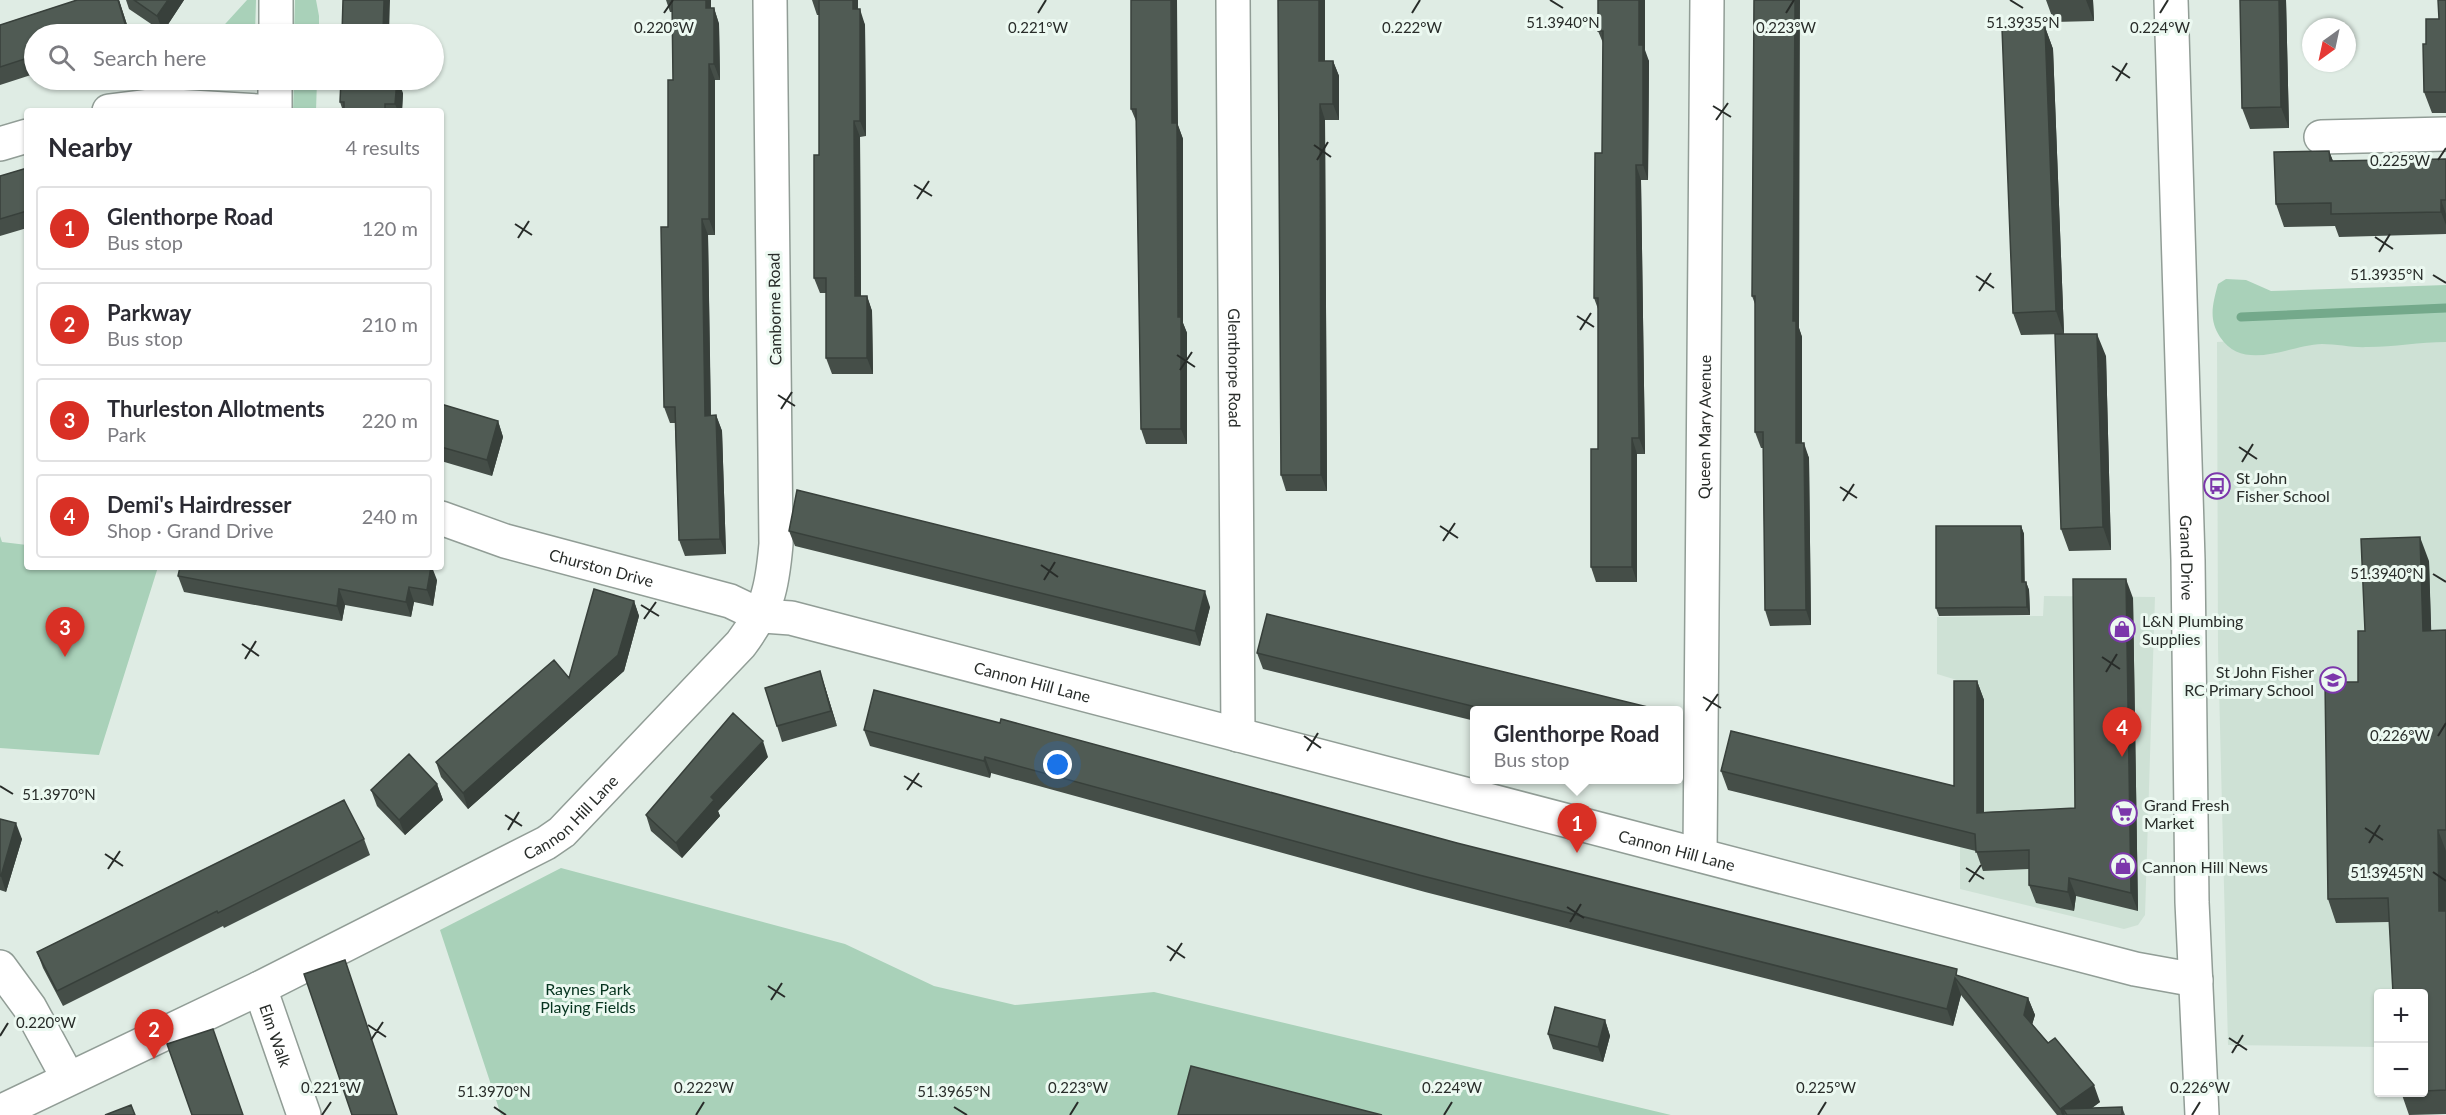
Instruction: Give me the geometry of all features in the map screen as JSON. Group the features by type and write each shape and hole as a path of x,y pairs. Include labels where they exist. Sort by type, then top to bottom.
{"street":[{"path":"276,0 276,24"},
{"name":"Camborne Road","path":"761,616 773,581 776,544 770,0"},
{"name":"Glenthorpe Road","path":"1233,0 1238,735"},
{"name":"Queen Mary Avenue","path":"1700,855 1707,0"},
{"name":"Grand Drive","path":"2171,0 2183,359 2192,903 2202,1115"},
{"path":"275,90 275,108"},
{"path":"133,108 157,105 208,108"},
{"path":"2321,136 2446,134"},
{"path":"0,144 24,137"},
{"name":"Churston Drive","path":"444,519 505,541 730,601 761,616"},
{"name":"Cannon Hill Lane","path":"0,1112 260,988 562,832 741,644 761,616 791,618 2135,969 2196,980"},
{"path":"0,968 35,1017 68,1078"},
{"name":"Elm Walk","path":"260,988 304,1115"}],"shaded area":[{"name":"St John Fisher RC Primary School","path":"2446,330 2446,1047 2428,1004 2428,989 2374,989 2374,1047 2228,1045 2218,648 2217,342"},
{"path":"2044,596 2155,597 2145,915 2138,925 2124,929 1960,889 1960,681 1937,674 1937,617 2043,616"}],"green space":[{"path":"247,0 256,0 255,24 225,24"},
{"path":"295,0 316,0 319,24 294,24"},
{"path":"294,90 317,90 316,108 293,108"},
{"path":"2226,279 2246,280 2271,291 2446,285 2446,342 2362,347 2322,344 2268,354 2241,353 2230,348 2220,337 2214,324 2213,304 2218,284"},
{"path":"0,536 2,542 24,545 24,570 157,570 99,755 0,748"},
{"name":"Raynes Park Playing Fields","path":"561,868 845,944 934,986 1015,1005 1154,992 1671,1115 501,1115 440,930"}],"building":[{"path":"77,0 118,0 125,24 24,24 24,59 0,67 0,25"},
{"path":"134,0 168,0 157,16"},
{"path":"343,0 384,0 383,24 342,24"},
{"path":"672,0 706,0 706,8 714,8 714,64 709,64 709,219 702,219 705,416 716,415 720,539 679,540 675,407 664,407 661,227 668,227 668,80 673,80"},
{"path":"819,0 853,0 853,9 860,9 860,121 854,121 855,296 867,296 867,358 826,358 826,278 814,278 814,155 819,155"},
{"path":"1131,0 1171,0 1172,123 1177,123 1181,429 1141,429 1136,109 1131,109"},
{"path":"1278,0 1319,0 1319,61 1333,61 1333,104 1320,104 1321,475 1281,475"},
{"path":"1598,0 1639,0 1639,45 1643,45 1643,165 1636,165 1639,438 1632,438 1632,567 1591,567 1591,449 1598,449 1598,298 1594,298 1595,153 1602,153 1603,31 1598,31"},
{"path":"1754,0 1795,0 1793,321 1796,321 1796,443 1804,443 1806,610 1765,610 1763,432 1755,432 1755,296 1752,296"},
{"path":"2240,0 2279,0 2281,107 2242,108"},
{"path":"2438,0 2446,0 2446,92 2424,92 2423,44 2426,44 2426,19 2439,19"},
{"path":"2045,27 2056,311 2013,313 2002,28"},
{"path":"341,90 396,90 395,104 385,104 385,108 344,108 344,102 340,102"},
{"path":"2329,151 2330,161 2446,159 2446,200 2441,200 2441,212 2331,214 2331,203 2276,204 2274,152"},
{"path":"24,169 24,212 0,219 0,176"},
{"path":"2055,334 2097,334 2103,527 2061,529"},
{"path":"444,405 498,421 487,460 444,448"},
{"path":"797,490 1205,591 1195,631 789,531"},
{"path":"1936,526 2021,526 2022,582 2026,582 2027,607 1936,608"},
{"path":"2420,537 2423,631 2446,630 2446,830 2438,830 2439,911 2446,911 2446,1090 2428,1091 2428,989 2393,989 2388,898 2328,899 2325,682 2358,682 2358,631 2365,631 2361,539"},
{"path":"179,570 430,570 427,590 409,587 406,602 339,589 337,606 178,576"},
{"path":"2073,579 2126,579 2131,893 2069,878 2068,892 2029,885 2029,850 1976,852 1975,834 1721,771 1731,731 1954,786 1954,681 1977,681 1977,813 2075,808"},
{"path":"594,589 634,601 618,655 463,793 436,762 554,660 569,678"},
{"path":"1267,614 1644,706 1472,706 1257,653"},
{"path":"820,671 831,711 777,726 765,688"},
{"path":"874,690 1000,723 1001,719 1457,843 1957,969 1956,975 2028,998 2024,1015 2048,1043 2055,1038 2094,1085 2060,1109 1955,978 1947,1009 1419,875 985,757 984,761 864,730"},
{"path":"733,713 763,741 711,797 714,800 676,843 646,815"},
{"path":"409,754 437,784 399,820 371,790"},
{"path":"344,800 364,839 57,991 37,952"},
{"path":"0,819 16,823 1,876 0,876"},
{"path":"345,960 397,1115 352,1115 304,974"},
{"path":"1555,1007 1605,1020 1598,1047 1548,1034"},
{"path":"213,1029 243,1115 192,1115 167,1044"},
{"path":"1191,1066 1382,1115 1178,1115"},
{"path":"131,1105 135,1115 105,1115"},
{"path":"2122,1107 2122,1115 2067,1115 2063,1109"}],"waterway":[{"path":"2241,317 2446,308"}],"place":[{"name":"St John Fisher School","path":"2217,486"},
{"name":"L&N Plumbing Supplies","path":"2122,629"},
{"name":"Thurleston Allotments","path":"65,657"},
{"name":"St John Fisher RC Primary School","path":"2333,680"},
{"name":"Demi's Hairdresser","path":"2122,757"},
{"name":"Grand Fresh Market","path":"2124,813"},
{"name":"Glenthorpe Road","path":"1577,853"},
{"name":"Cannon Hill News","path":"2123,866"},
{"name":"Parkway","path":"154,1059"}]}
